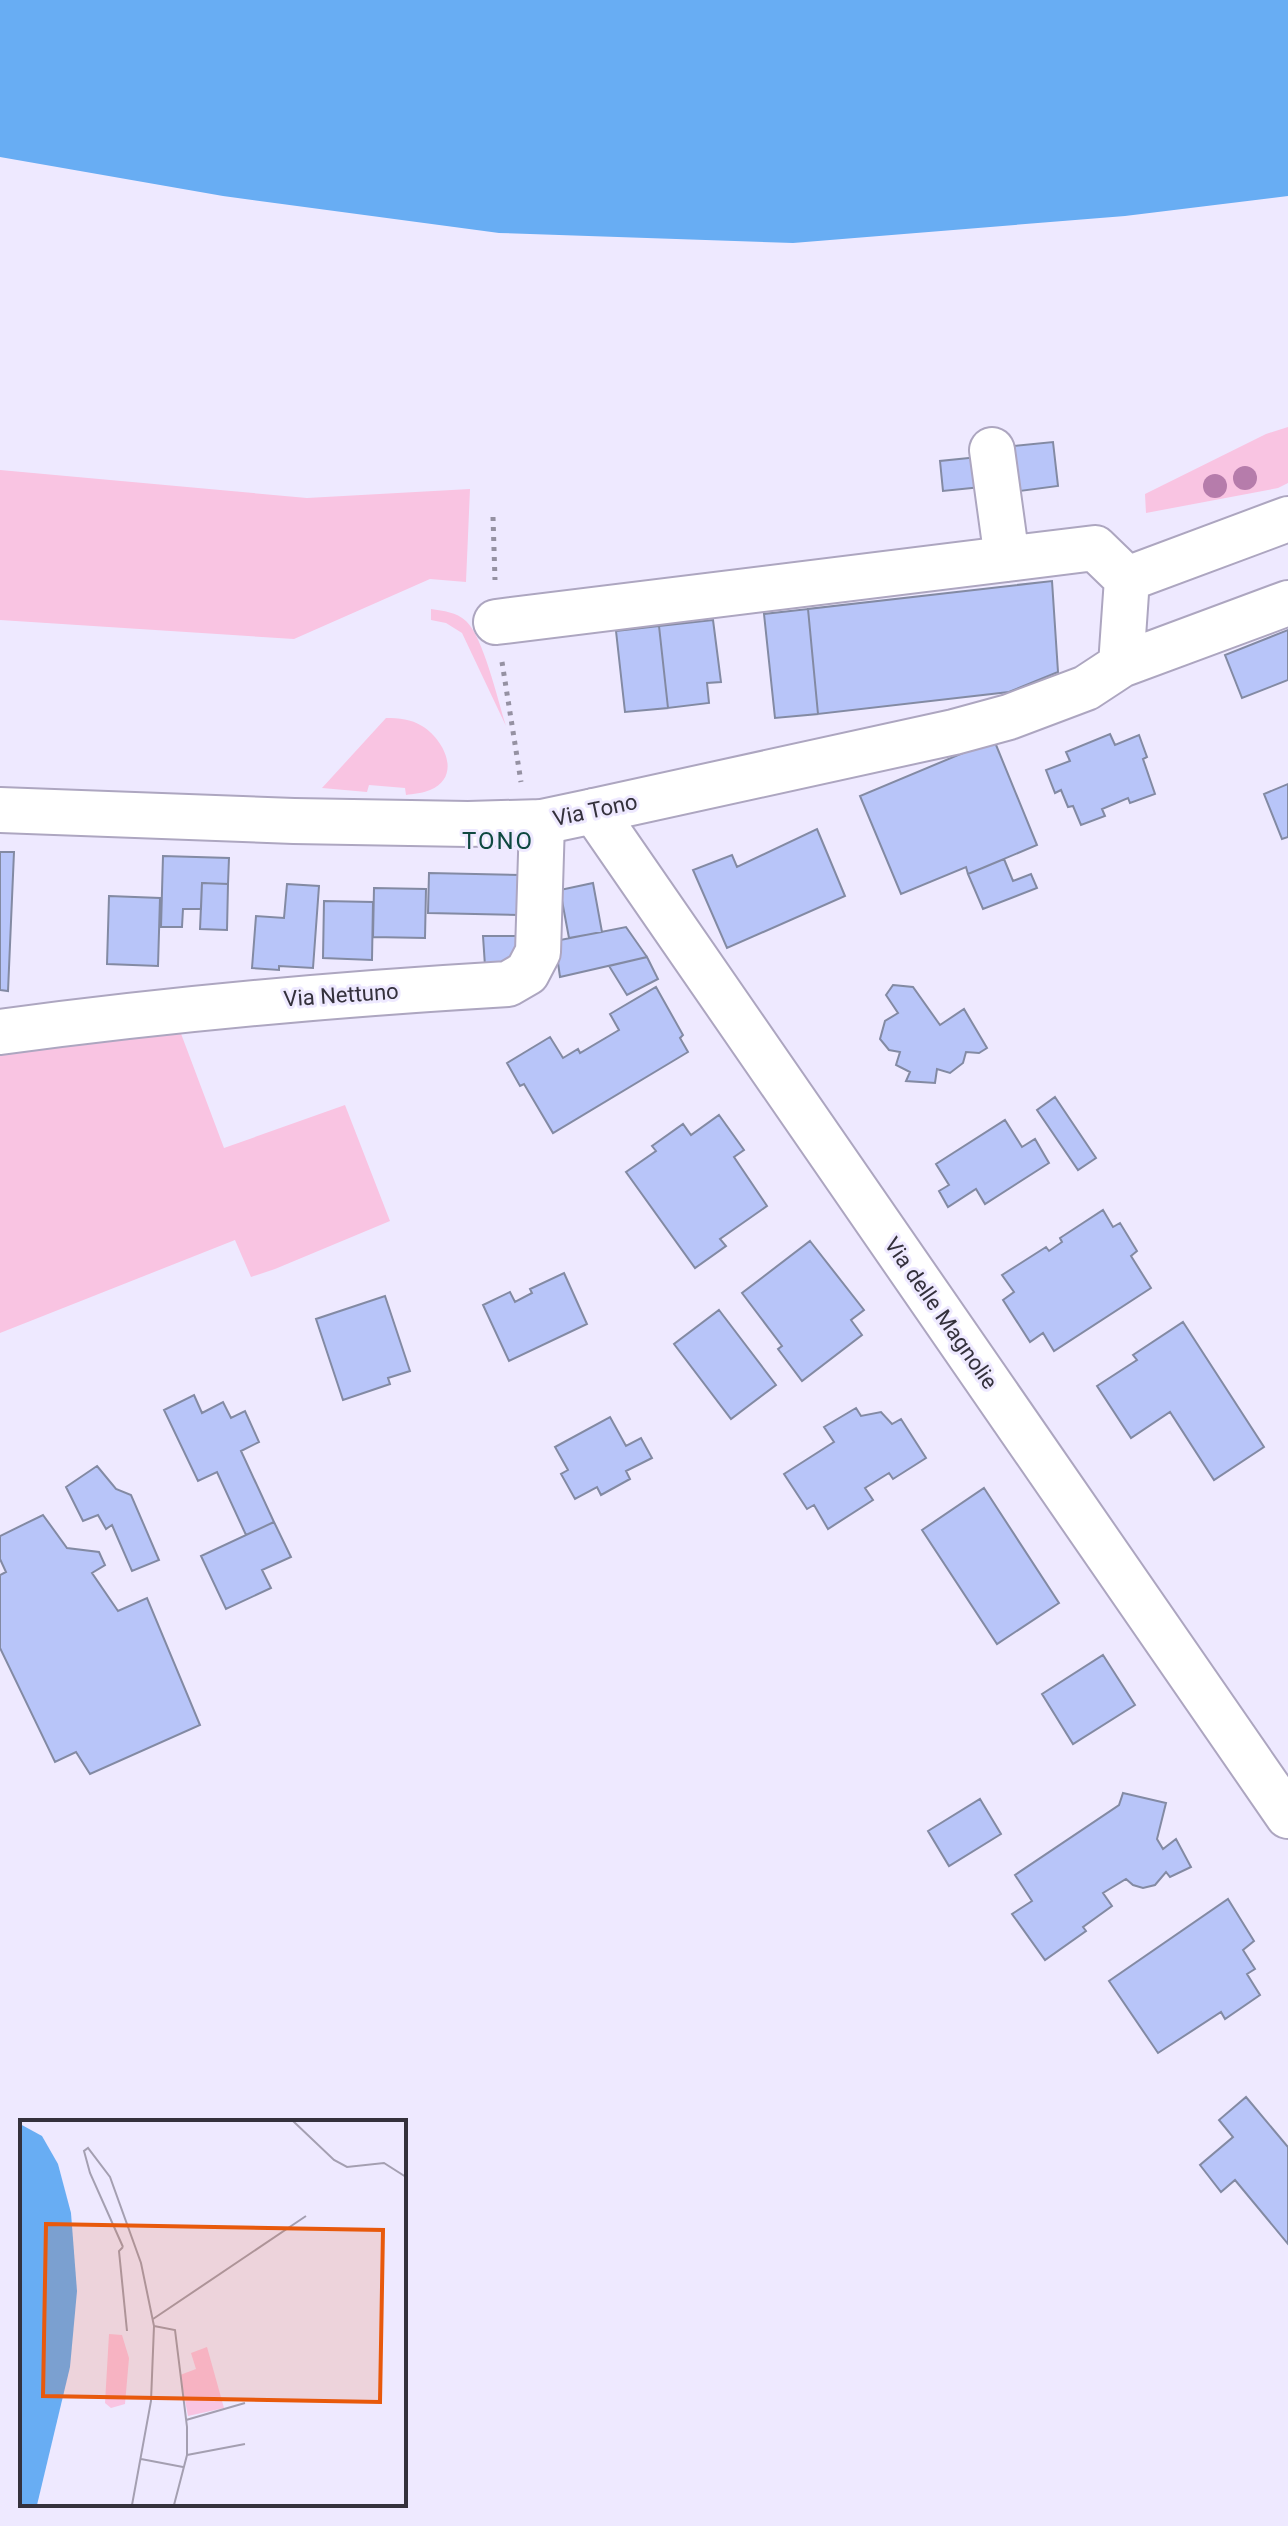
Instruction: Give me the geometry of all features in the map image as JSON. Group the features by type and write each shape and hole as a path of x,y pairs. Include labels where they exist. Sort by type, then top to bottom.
{"street":[{"path":"992,450 1007,559"},
{"path":"1127,579 1288,519"},
{"path":"496,622 1095,548 1127,579 1121,665"},
{"name":"Via Tono","path":"0,810 294,821 534,822 954,732 1009,717 1086,688 1121,665 1288,603"},
{"name":"Via delle Magnolie","path":"594,811 1288,1816"},
{"name":"Via Nettuno","path":"0,1032 131,1014 314,996 508,984 527,973 538,952 534,822"}],"path":[{"path":"493,517 496,622 534,822"}],"shaded area":[{"path":"1288,427 1288,483 1278,488 1146,513 1145,494 1266,434"},
{"path":"0,470 307,498 470,489 466,582 430,579 294,639 0,620"},
{"path":"431,609 450,612 466,621 472,629 484,654 506,726 462,633 446,623 431,620"},
{"path":"386,718 414,722 437,740 447,758 448,768 440,784 427,791 406,795 405,788 369,785 367,792 322,788"},
{"path":"177,1023 224,1148 345,1105 390,1221 251,1277 235,1240 0,1333 0,1053"}],"water":[{"path":"0,0 1288,0 1288,196 1125,216 793,243 499,233 223,196 0,157"}],"building":[{"path":"1053,442 1058,486 1020,491 1014,446"},
{"path":"988,456 991,486 943,491 940,461"},
{"path":"1052,581 1058,672 1009,692 818,714 808,609"},
{"path":"808,609 818,714 775,718 764,614"},
{"path":"713,620 721,682 707,683 709,703 668,708 659,626"},
{"path":"659,626 668,708 625,712 616,631"},
{"path":"1288,630 1288,680 1242,698 1225,655"},
{"path":"1110,734 1115,745 1139,735 1147,757 1143,759 1155,794 1130,803 1128,798 1102,809 1105,816 1081,825 1073,806 1068,807 1061,790 1055,793 1046,770 1070,761 1066,752"},
{"path":"994,740 1037,845 968,874 966,867 901,894 860,796"},
{"path":"1288,784 1288,837 1282,839 1264,794"},
{"path":"817,829 845,896 727,948 693,870 732,855 737,867"},
{"path":"0,852 14,852 8,991 0,990"},
{"path":"163,856 229,858 228,884 202,883 201,909 183,909 182,927 161,927"},
{"path":"1004,859 1013,881 1031,874 1037,888 983,909 968,874"},
{"path":"429,873 520,875 519,915 428,913"},
{"path":"202,883 228,884 227,930 200,929"},
{"path":"593,883 602,932 569,938 560,890"},
{"path":"287,884 319,886 313,968 252,968 256,916 284,918"},
{"path":"374,888 426,889 425,938 373,937"},
{"path":"109,896 160,898 158,966 107,964"},
{"path":"324,901 373,902 372,960 323,958"},
{"path":"626,927 647,957 560,977 555,941"},
{"path":"483,936 520,936 512,959 507,963 485,966"},
{"path":"647,957 658,979 627,995 609,966"},
{"path":"893,985 913,987 940,1025 964,1009 987,1048 979,1053 966,1052 963,1063 950,1073 937,1069 935,1083 906,1081 910,1072 896,1065 900,1052 889,1050 880,1039 885,1021 898,1013 886,995"},
{"path":"656,987 683,1035 680,1038 688,1052 553,1133 524,1084 520,1086 507,1063 550,1037 563,1058 578,1049 580,1053 619,1030 610,1014"},
{"path":"1055,1097 1096,1158 1078,1170 1037,1110"},
{"path":"719,1115 744,1150 734,1157 767,1206 720,1239 726,1246 695,1268 626,1172 656,1151 652,1146 683,1124 691,1135"},
{"path":"1005,1120 1022,1147 1035,1139 1049,1163 985,1204 976,1189 948,1207 939,1191 949,1185 936,1164"},
{"path":"1103,1210 1113,1227 1120,1223 1137,1251 1131,1256 1151,1288 1054,1351 1043,1333 1030,1342 1003,1300 1014,1292 1002,1275 1046,1247 1049,1251 1062,1242 1060,1238"},
{"path":"810,1241 864,1310 851,1320 862,1335 802,1381 778,1349 782,1346 742,1293"},
{"path":"564,1273 587,1324 509,1361 483,1305 510,1292 515,1302 532,1293 530,1289"},
{"path":"385,1296 410,1371 388,1378 390,1384 343,1400 316,1319"},
{"path":"719,1310 776,1385 731,1419 674,1344"},
{"path":"1183,1322 1264,1447 1214,1480 1170,1412 1131,1438 1097,1386 1137,1360 1133,1355"},
{"path":"194,1395 202,1413 223,1402 231,1418 245,1411 259,1442 241,1451 274,1522 246,1535 217,1472 198,1481 164,1410"},
{"path":"856,1408 861,1416 881,1412 892,1424 901,1419 926,1458 893,1479 889,1473 865,1488 873,1500 828,1529 814,1505 807,1509 784,1474 834,1442 824,1427"},
{"path":"610,1417 626,1446 641,1438 652,1458 626,1471 630,1479 601,1495 597,1487 575,1499 561,1474 568,1470 555,1447"},
{"path":"97,1466 116,1489 131,1495 159,1560 132,1571 112,1525 106,1529 98,1515 83,1521 66,1487"},
{"path":"984,1488 1059,1603 997,1644 922,1530"},
{"path":"43,1515 67,1548 99,1552 105,1565 92,1573 118,1611 147,1598 200,1725 90,1774 76,1752 55,1762 0,1648 0,1575 6,1572 0,1559 0,1536"},
{"path":"274,1522 291,1557 262,1570 271,1588 226,1609 201,1556"},
{"path":"1103,1655 1135,1705 1073,1744 1042,1694"},
{"path":"1123,1793 1166,1803 1157,1839 1163,1849 1176,1839 1191,1867 1170,1877 1166,1872 1155,1885 1143,1888 1126,1879 1103,1893 1112,1906 1083,1927 1086,1931 1045,1960 1012,1914 1032,1901 1015,1875 1119,1805"},
{"path":"980,1799 1001,1834 949,1866 928,1831"},
{"path":"1228,1899 1254,1941 1243,1950 1255,1969 1247,1974 1260,1995 1225,2019 1221,2012 1158,2053 1109,1981"},
{"path":"1246,2097 1288,2147 1288,2244 1235,2180 1221,2192 1200,2165 1233,2137 1219,2120"}],"district":[{"name":"TONO","path":"498,841"}]}
